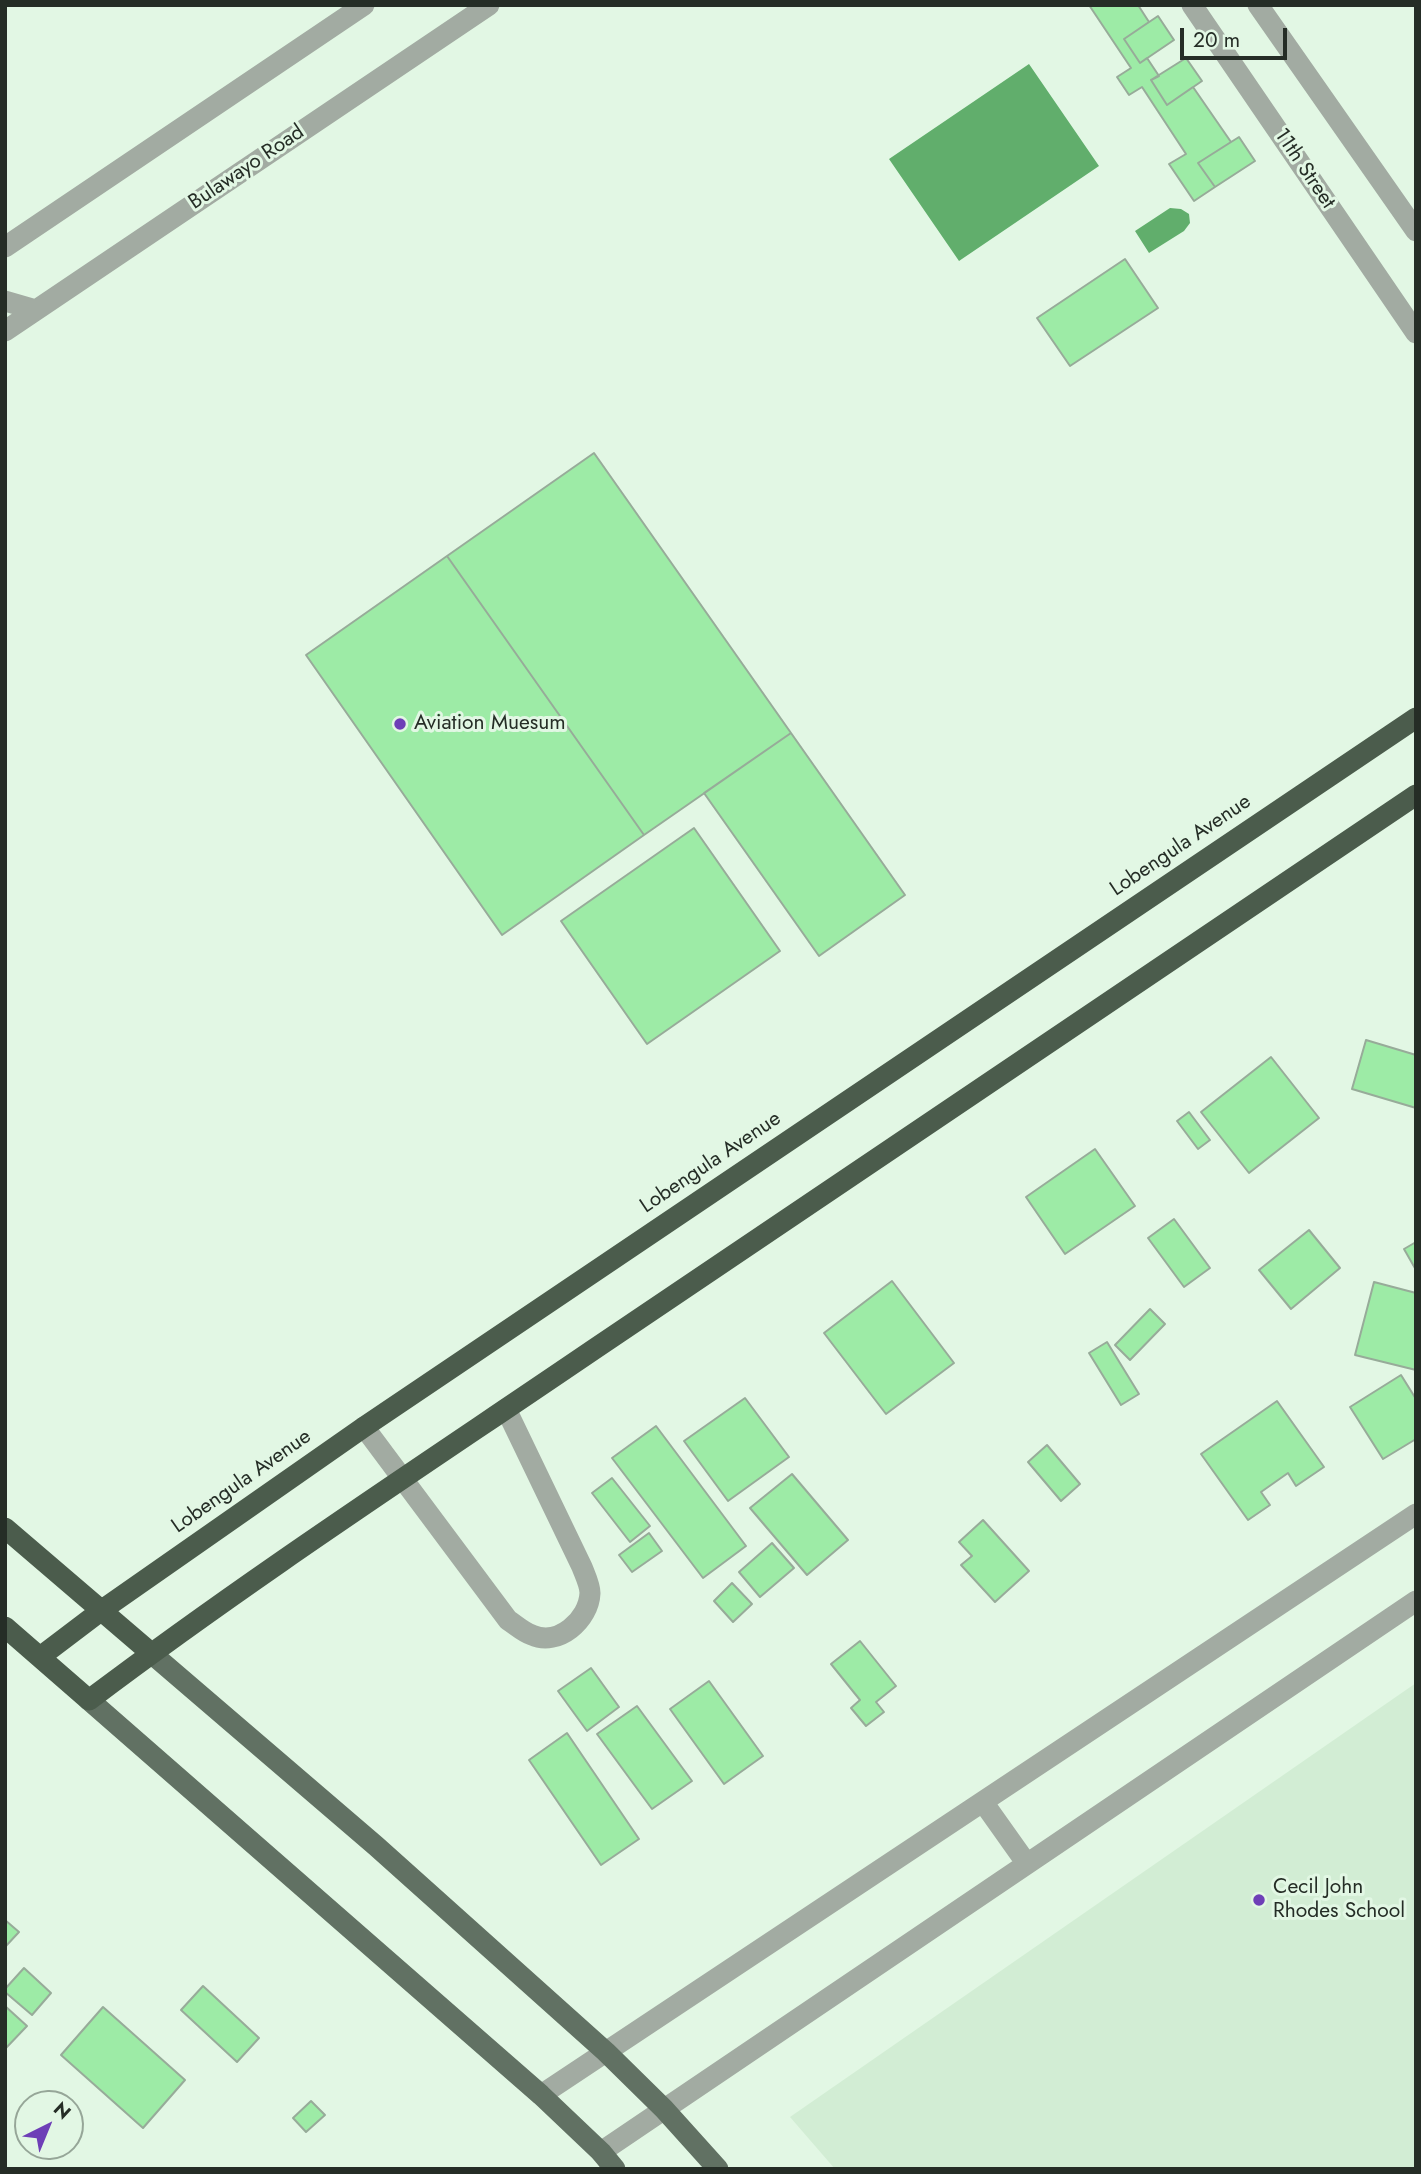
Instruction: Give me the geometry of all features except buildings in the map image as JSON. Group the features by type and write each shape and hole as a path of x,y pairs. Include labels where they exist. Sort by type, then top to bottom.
{"highway":[{"name":"Lobengula Avenue","path":"40,1657 102,1610 364,1427 1416,718"},
{"path":"5,1627 89,1700 151,1653 506,1409 1083,1017 1416,795"},
{"path":"5,1528 151,1653"}],"main road":[{"path":"151,1653 376,1846 606,2052 664,2109 718,2169"},
{"path":"89,1700 541,2095 601,2152 615,2169"}],"street":[{"path":"5,247 364,5"},
{"name":"Bulawayo Road","path":"5,331 489,5"},
{"name":"11th Street","path":"1192,5 1416,333"},
{"path":"1258,5 1416,231"},
{"path":"5,300 36,310"},
{"path":"364,1427 508,1620 533,1636 553,1637 572,1629 586,1612 590,1592 582,1567 506,1409"},
{"path":"541,2095 1416,1514"},
{"path":"601,2152 1416,1601"},
{"path":"983,1802 1027,1864"}],"shaded area":[{"path":"1029,64 1099,166 959,261 889,159"},
{"path":"1170,208 1181,209 1189,214 1190,223 1184,231 1149,253 1135,231"},
{"name":"Cecil John Rhodes School","path":"1416,1683 1416,2169 835,2169 790,2117"}],"place":[{"name":"Aviation Muesum","path":"400,724"},
{"name":"Cecil John Rhodes School","path":"1259,1900"}]}
